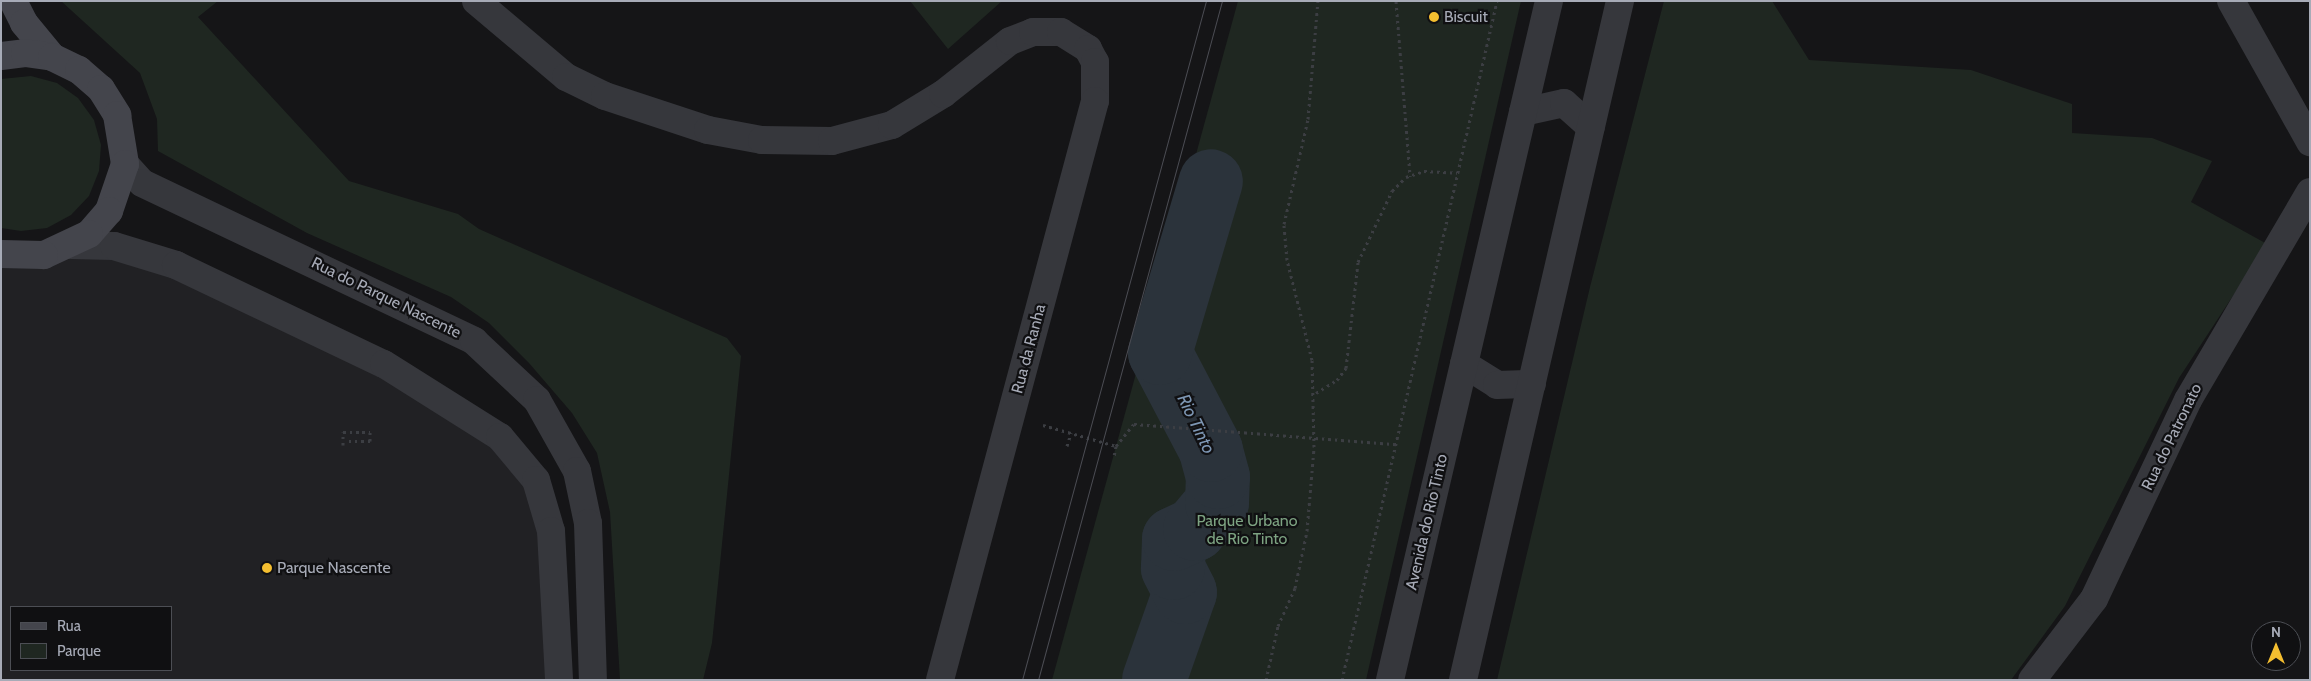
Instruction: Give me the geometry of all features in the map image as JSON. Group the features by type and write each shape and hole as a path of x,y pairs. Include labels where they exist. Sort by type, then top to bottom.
{"main road":[{"path":"13,1 24,23 52,57"},
{"path":"1,56 25,53 52,57 79,70 101,90 120,122 125,164 108,211 72,245 44,255 1,254"}],"street":[{"name":"Rua da Ranha","path":"476,1 566,77 605,96 708,130 762,140 832,141 892,125 943,94 1010,41 1033,32 1061,32 1077,40 1095,62 1095,101 940,680"},
{"name":"Avenida do Rio Tinto","path":"1390,680 1549,1"},
{"path":"1463,680 1620,1"},
{"path":"2231,1 2310,142"},
{"path":"1523,112 1564,103 1591,128"},
{"name":"Rua do Parque Nascente","path":"125,164 142,183 474,341 537,400 577,471 588,523 592,680"},
{"name":"Rua do Patronato","path":"2032,680 2094,599 2188,400 2310,192"},
{"path":"72,245 114,246 176,265 384,364 500,437 536,480 551,530 559,680"},
{"path":"1464,364 1497,385 1532,384"}],"path":[{"path":"1266,680 1278,626 1295,588 1306,531 1316,393 1312,360 1287,260 1284,224 1308,118 1318,1"},
{"path":"1396,1 1410,176"},
{"path":"1342,680 1497,1"},
{"path":"1316,393 1338,380 1346,368 1358,262 1392,191 1410,176 1457,173"},
{"path":"1011,415 1116,446"},
{"path":"1114,456 1116,446 1134,424 1396,444"},
{"path":"343,445 343,432 370,432 370,441 349,441"},
{"path":"1068,446 1071,433"}],"shaded area":[{"name":"Parque Nascente","path":"113,251 383,368 498,440 533,481 554,680 1,680 1,259"}],"green space":[{"path":"61,1 218,1 198,17 349,181 458,214 479,229 727,338 741,356 712,643 703,680 620,680 610,512 597,453 572,413 529,363 489,323 451,297 307,233 158,151 157,119 140,73"},
{"path":"910,1 1002,1 948,49"},
{"name":"Parque Urbano de Rio Tinto","path":"1238,1 1521,1 1366,680 1052,680"},
{"path":"1664,1 1772,1 1809,60 1971,70 2072,104 2072,133 2152,138 2212,161 2191,202 2267,244 2179,378 2065,606 2011,680 1497,680 1590,287"},
{"path":"31,76 57,83 78,98 94,120 101,145 99,171 89,196 71,215 47,228 21,231 1,228 1,79"}],"waterway":[{"name":"Rio Tinto","path":"1154,680 1185,592 1173,568 1174,539 1195,529 1217,503 1218,477 1211,450 1160,353 1211,181"}],"tram line":[{"path":"1022,680 1206,1"},
{"path":"1038,680 1222,1"}],"place":[{"name":"Biscuit","path":"1434,17"},
{"name":"Parque Nascente","path":"267,568"}]}
